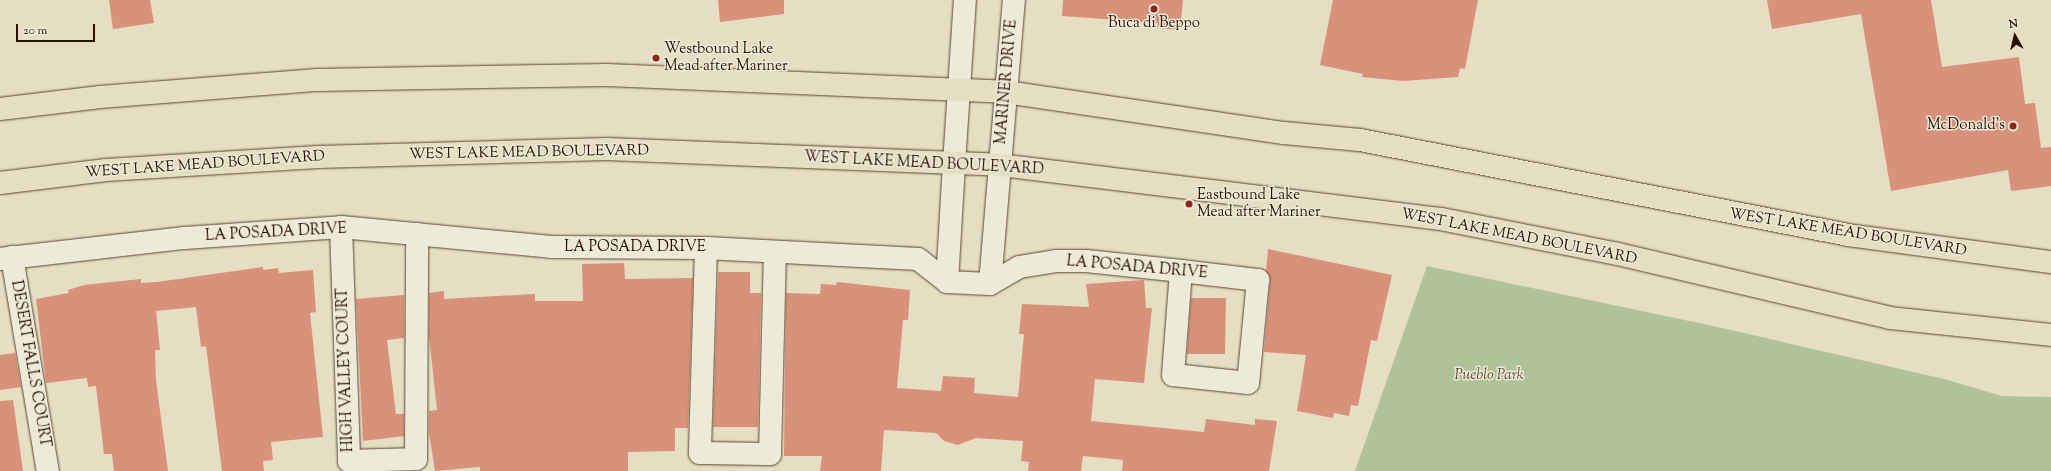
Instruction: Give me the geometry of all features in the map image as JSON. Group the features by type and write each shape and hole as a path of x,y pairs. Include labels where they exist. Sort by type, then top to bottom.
{"main road":[{"name":"WEST LAKE MEAD BOULEVARD","path":"0,109 100,97 325,80 607,75 1006,92 1284,133 1360,140 1848,236 2051,262"},
{"name":"WEST LAKE MEAD BOULEVARD","path":"0,183 106,170 318,157 607,148 1000,165 1441,219 1618,254 1890,318 2051,336"}],"street":[{"path":"965,0 947,282 990,284"},
{"name":"MARINER DRIVE","path":"990,284 1014,0"},
{"name":"LA POSADA DRIVE","path":"6,258 185,238 341,227 551,248 706,248 918,259 947,282"},
{"name":"HIGH VALLEY COURT","path":"341,227 349,461 416,459 417,234"},
{"path":"706,248 700,453 770,454 775,252"},
{"name":"DESERT FALLS COURT","path":"6,258 48,471"},
{"name":"LA POSADA DRIVE","path":"990,284 1019,267 1056,261 1181,271 1258,280 1248,383 1173,375 1181,271"}],"green space":[{"name":"Pueblo Park","path":"1427,266 1713,326 1944,379 2002,396 2051,397 2051,471 1355,471"}],"building":[{"path":"109,0 150,0 154,23 113,29"},
{"path":"718,0 784,0 784,14 720,22"},
{"name":"Buca di Beppo","path":"1063,0 1183,0 1180,30 1157,28 1158,23 1062,16"},
{"path":"1333,0 1478,0 1465,69 1460,68 1458,77 1403,81 1362,77 1363,74 1320,65"},
{"path":"1767,0 1931,0 1942,67 2019,57 2025,104 2035,103 2041,148 2051,147 2051,186 2011,191 2008,170 1891,191 1861,14 1772,29"},
{"path":"1268,249 1392,275 1377,341 1371,340 1358,406 1351,405 1349,416 1334,413 1333,418 1297,411 1306,355 1264,352 1270,281 1266,271"},
{"path":"624,263 625,279 693,278 688,428 675,428 675,451 628,452 628,471 480,471 480,467 435,471 429,433 429,411 437,410 429,336 429,293 444,291 444,299 535,294 535,301 583,301 582,264"},
{"path":"263,267 263,270 278,268 279,273 313,270 316,312 310,313 323,437 271,442 273,460 263,461 264,471 222,471 206,346 201,347 196,307 156,311 160,350 155,350 156,380 168,471 114,471 112,454 104,454 96,386 88,387 87,378 46,383 36,299 69,293 68,290 84,285 141,279 141,283 157,282"},
{"path":"718,272 750,272 750,293 761,293 758,427 713,427"},
{"path":"1144,280 1146,308 1152,308 1144,383 1095,379 1091,421 1204,432 1206,419 1255,425 1255,419 1277,421 1269,471 1122,471 1123,460 1083,456 1081,471 1028,471 1029,462 1021,461 1023,441 976,438 958,445 944,441 936,433 884,430 881,471 820,471 822,456 784,456 786,293 820,294 821,284 836,285 837,282 910,290 908,320 903,320 897,388 941,391 943,376 975,378 974,393 1018,397 1024,334 1019,334 1022,304 1089,307 1086,284"},
{"path":"404,295 404,338 387,340 396,414 404,414 404,436 363,441 356,299"},
{"path":"1191,298 1226,298 1225,354 1187,354"},
{"path":"15,353 21,387 0,390 0,355"},
{"path":"13,400 23,471 0,471 0,401"}],"place":[{"name":"Buca di Beppo","path":"1154,9"},
{"name":"Westbound Lake Mead after Mariner","path":"656,58"},
{"name":"McDonald's","path":"2013,126"},
{"name":"Eastbound Lake Mead after Mariner","path":"1189,204"}]}
